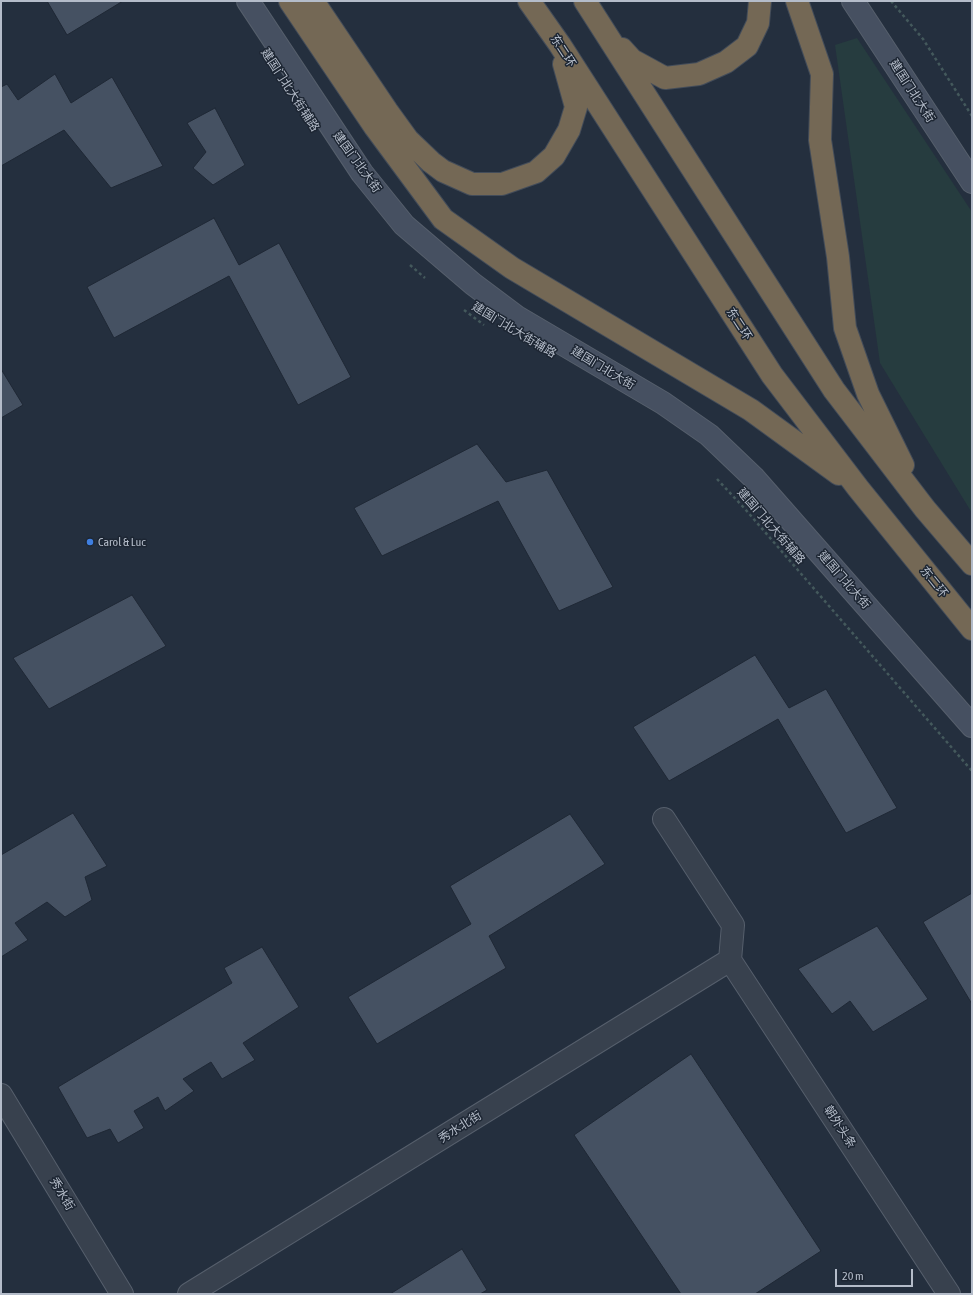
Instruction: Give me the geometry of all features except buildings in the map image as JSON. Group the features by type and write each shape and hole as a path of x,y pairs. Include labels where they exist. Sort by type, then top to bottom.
{"highway":[{"path":"290,1 381,119 408,140 431,162 443,171 472,184 502,184 536,172 554,156 568,130 576,107 560,45"},
{"path":"313,1 381,119 443,219 512,268 751,410 858,488"},
{"name":"东二环","path":"529,1 560,45 772,375 858,488 972,629"},
{"path":"585,1 834,390 925,508 972,564"},
{"path":"600,24 632,60 665,78 699,74 726,62 747,46 758,23 760,1"},
{"path":"797,1 822,74 820,140 838,257 845,328 868,394 925,508"}],"street":[{"name":"建国门北大街","path":"248,1 362,173 404,225 473,284 517,317 663,403 709,436 754,478 972,726"},
{"name":"建国门北大街","path":"852,1 972,182"},
{"path":"664,819 733,925 730,960"},
{"name":"秀水北街","path":"190,1294 730,960"},
{"name":"朝外头条","path":"730,960 949,1294"},
{"name":"秀水街","path":"1,1095 122,1294"}],"path":[{"path":"890,1 922,39 972,116"},
{"path":"408,263 431,282"},
{"name":"建国门北大街辅路","path":"460,306 477,321 490,329"},
{"name":"建国门北大街辅路","path":"713,474 972,771"}],"green space":[{"path":"857,38 972,212 972,513 880,363 835,45"}],"place":[{"name":"Carol & Luc","path":"90,542"}]}
